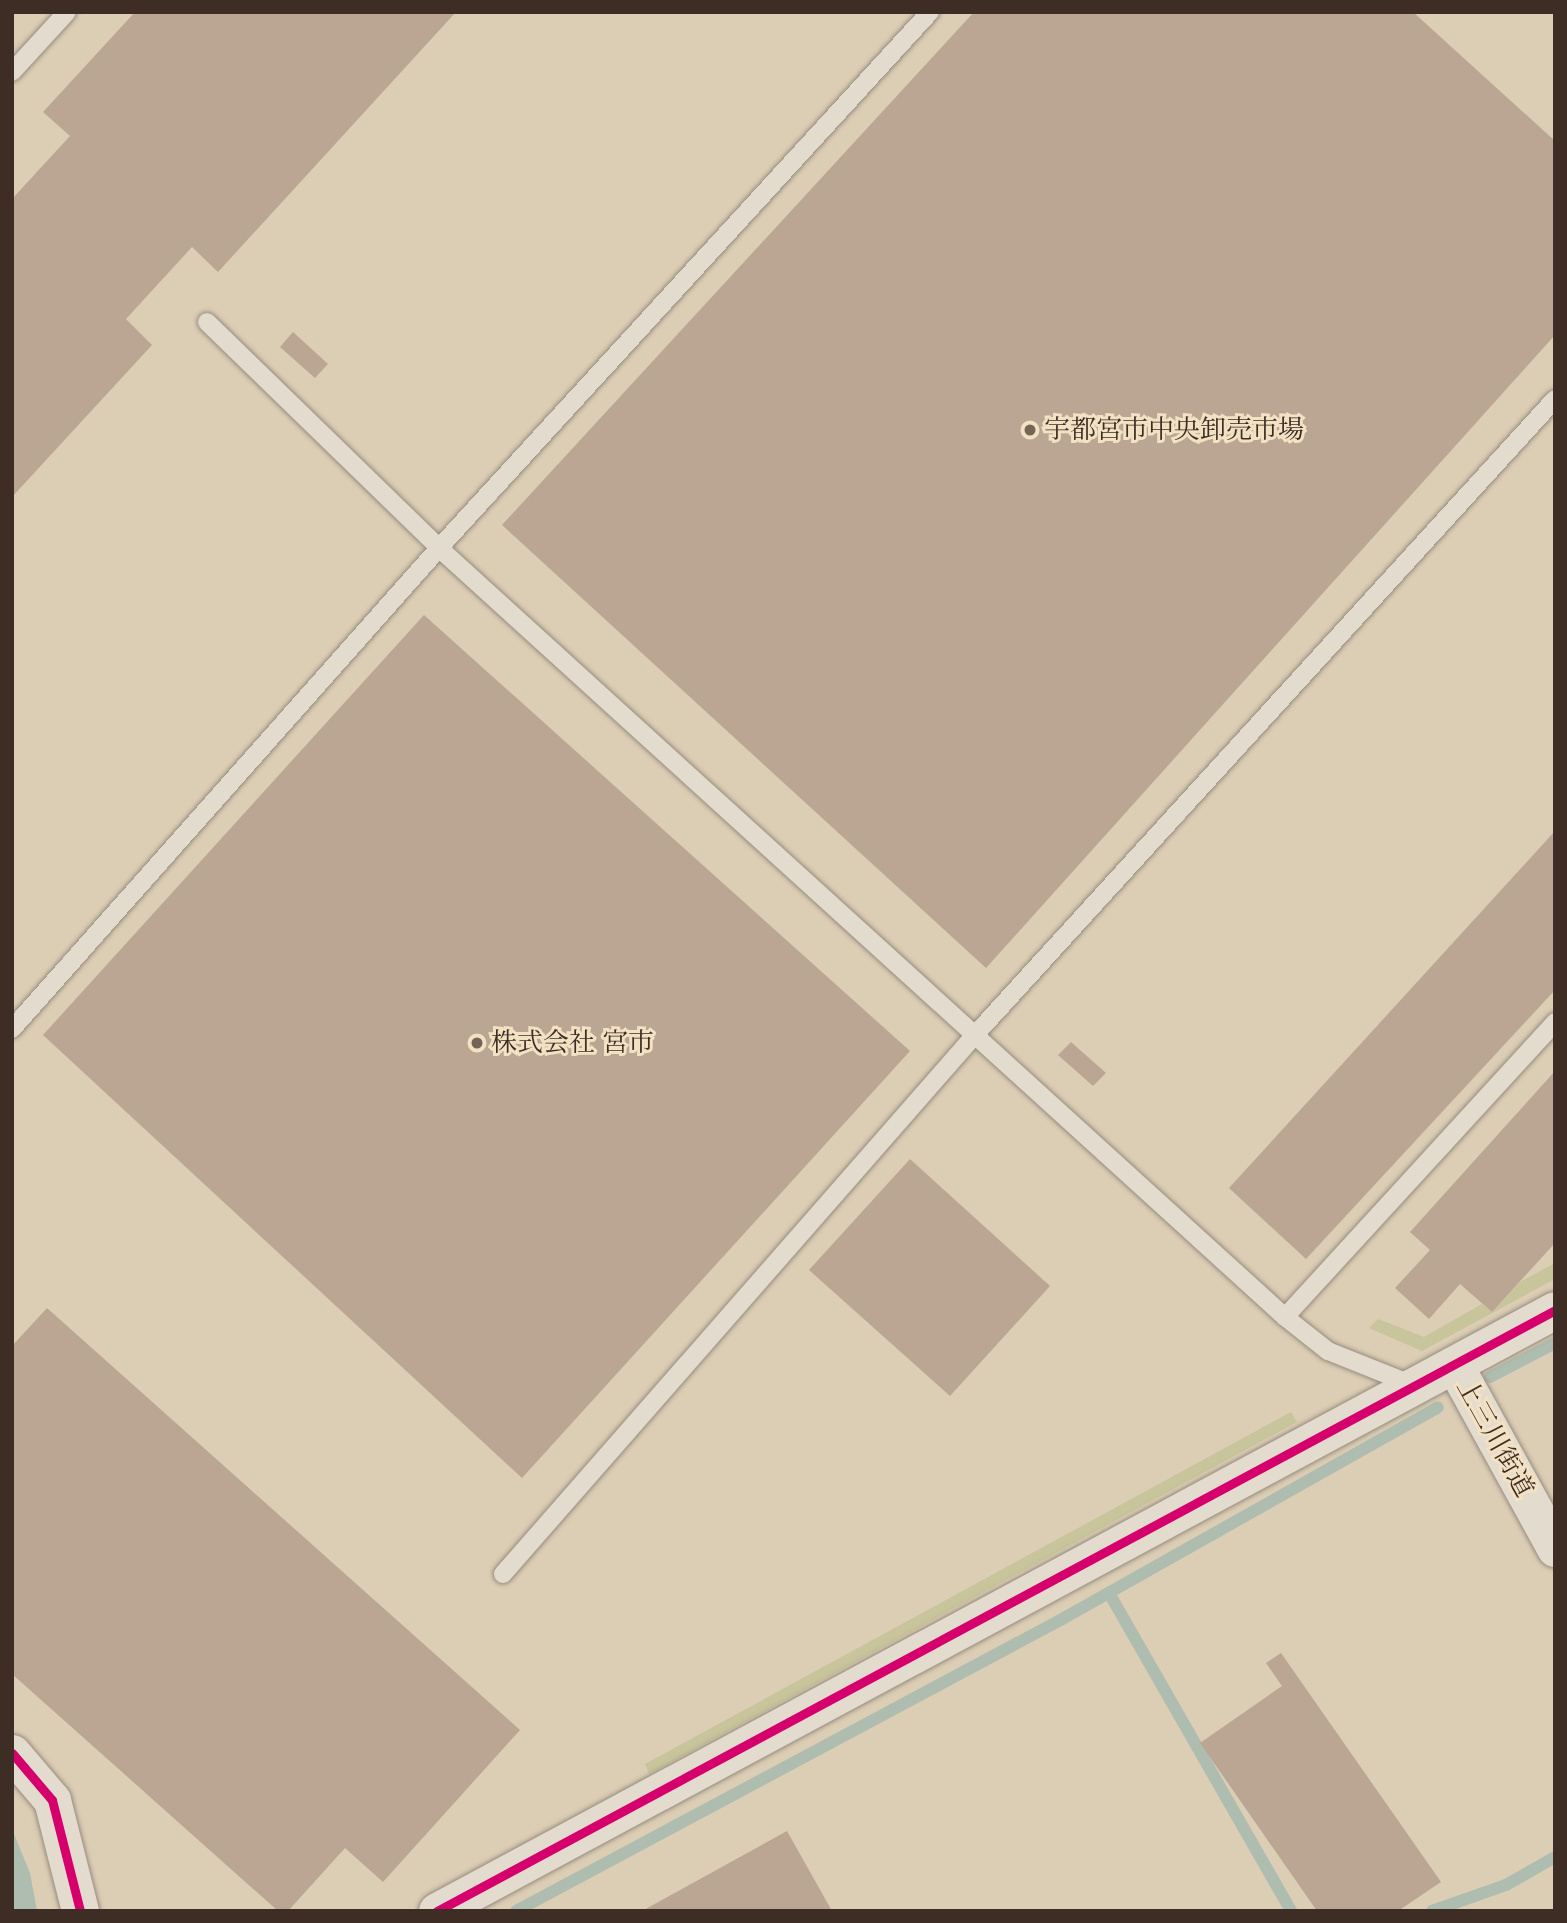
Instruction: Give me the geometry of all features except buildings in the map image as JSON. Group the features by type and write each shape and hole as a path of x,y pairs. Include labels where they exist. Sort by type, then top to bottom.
{"street":[{"path":"437,1911 1555,1310"},
{"name":"上三川街道","path":"1455,1366 1555,1548"},
{"path":"12,1753 52,1800 80,1911"}],"lane":[{"path":"12,72 67,12"},
{"path":"12,1029 439,548 930,12"},
{"path":"207,322 439,548 1285,1317 1328,1351 1416,1386"},
{"path":"503,1574 974,1036 1555,398"},
{"path":"1285,1317 1555,1021"}],"shaded area":[{"path":"1555,1263 1555,1279 1422,1351 1369,1328 1378,1319 1424,1337 1482,1304 1492,1312 1520,1282"},
{"path":"1291,1412 1297,1422 649,1774 645,1764"},
{"path":"12,1829 30,1873 37,1911 12,1911"}],"waterway":[{"path":"1490,1377 1555,1343"},
{"path":"516,1911 1064,1618 1438,1407"},
{"path":"1109,1593 1291,1911"},
{"path":"1432,1911 1506,1885 1555,1857"}],"cycle path":[{"path":"437,1911 1555,1310"},
{"path":"12,1753 52,1800 80,1911"}],"place":[{"name":"宇都宮市中央卸売市場","path":"1030,430"},
{"name":"株式会社 宮市","path":"477,1043"}]}
